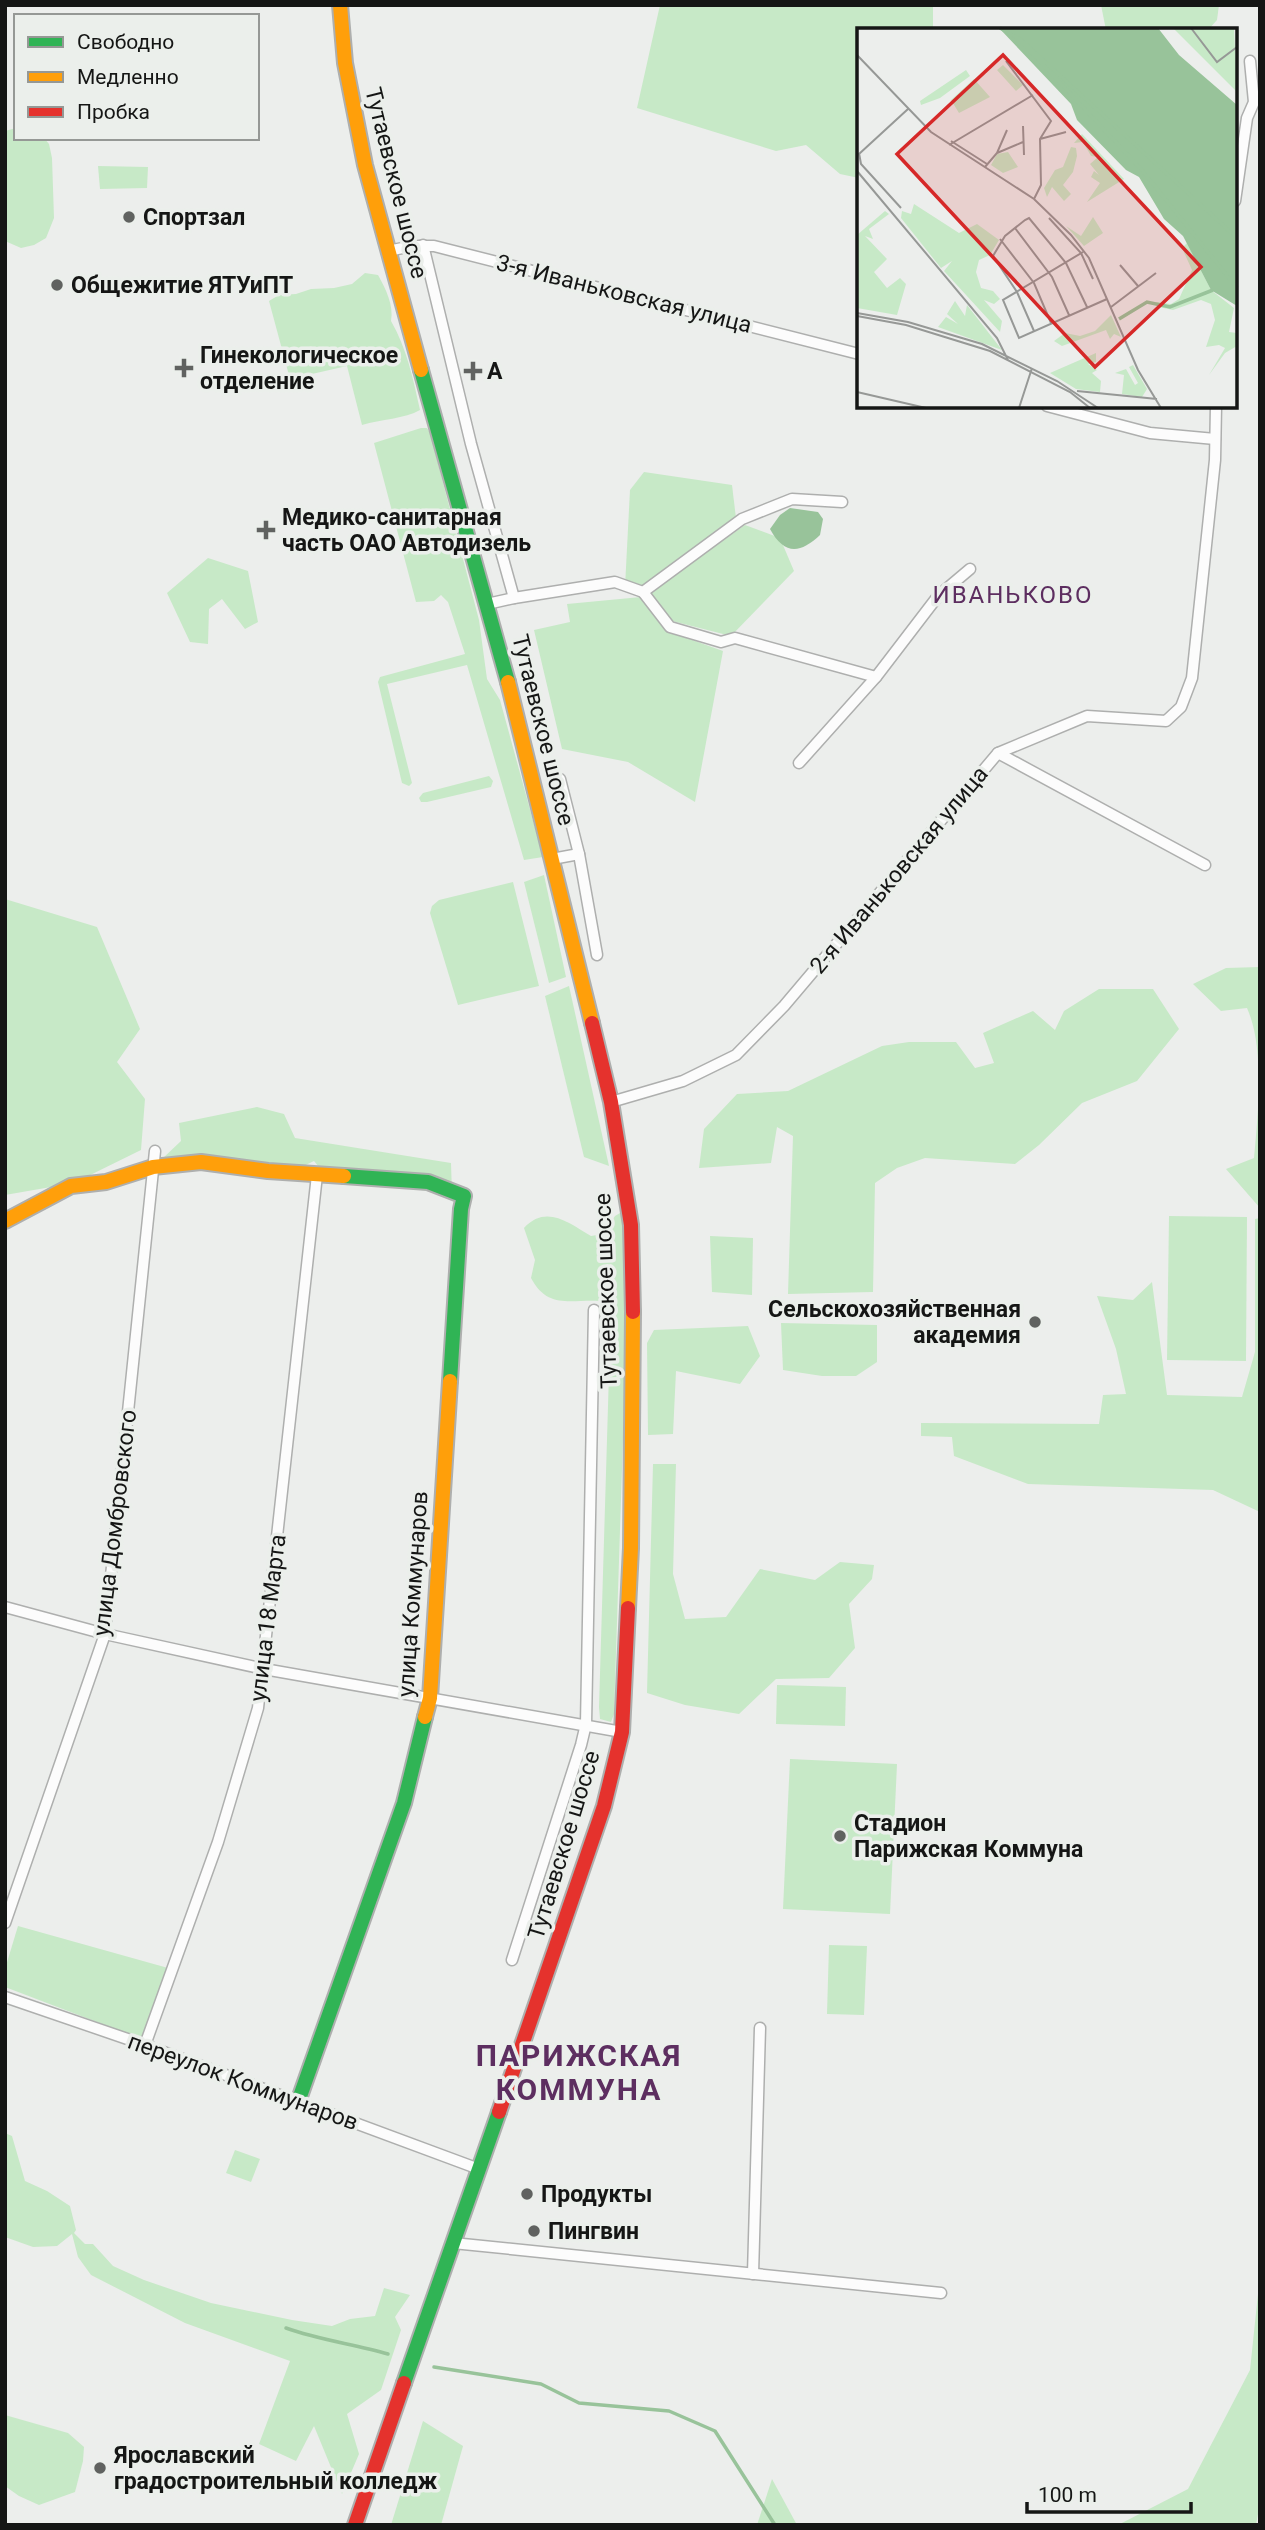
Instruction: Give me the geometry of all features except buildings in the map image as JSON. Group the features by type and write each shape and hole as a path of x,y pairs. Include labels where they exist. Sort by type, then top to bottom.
{"main road":[{"name":"Тутаевское шоссе","path":"340,5 345,63 354,113 388,251 487,604 611,1102 631,1225 634,1314 631,1548 622,1732 604,1806 355,2525"},
{"path":"5,1221 71,1186 106,1182 153,1167 201,1162 317,1175"},
{"name":"улица Коммунаров","path":"299,2102 404,1803 430,1698 461,1209 464,1196 428,1182 317,1175"}],"street":[{"path":"1237,187 1247,118 1254,102 1250,61"},
{"name":"3-я Иваньковская улица","path":"388,251 423,245 857,354"},
{"path":"423,245 471,444 514,598"},
{"path":"1055,408 1150,433 1216,439"},
{"name":"2-я Иваньковская улица","path":"611,1102 683,1081 736,1055 784,1006 998,753 1087,716 1166,721 1181,707 1192,678 1216,439 1216,408"},
{"path":"643,592 742,519 793,499 842,502"},
{"path":"799,763 876,677 938,596 970,569"},
{"path":"487,604 615,582 643,592 670,627 722,642 735,638 876,677"},
{"path":"998,753 1205,865"},
{"path":"560,779 579,854 597,955"},
{"path":"552,859 579,854"},
{"name":"улица Домбровского","path":"5,1923 105,1634 155,1151"},
{"name":"улица 18 Марта","path":"145,2045 218,1842 258,1708 317,1175"},
{"path":"512,1961 586,1724 594,1311"},
{"path":"5,1607 105,1634 264,1669 622,1732"},
{"name":"переулок Коммунаров","path":"5,1997 145,2045 479,2169"},
{"path":"753,2274 760,2028"},
{"path":"453,2243 941,2293"}],"shaded area":[{"path":"660,5 933,5 933,28 857,28 857,178 840,174 806,145 776,151 637,108"},
{"path":"1101,5 1219,5 1217,20 1210,28 1106,28"},
{"path":"14,129 14,140 46,140 52,158 54,218 46,238 21,248 5,241 5,131"},
{"path":"98,166 148,167 147,188 100,189"},
{"path":"365,273 378,275 386,292 391,321 405,353 420,410 362,425 347,366 290,379 269,301 279,295 352,284"},
{"path":"427,428 430,433 479,620 487,679 500,700 543,857 524,860 467,665 387,684 412,783 409,786 402,783 378,682 380,677 465,654 448,602 441,595 434,601 416,602 374,443"},
{"path":"644,472 732,485 736,518 642,586 625,587 630,490"},
{"path":"790,508 818,512 823,519 820,535 806,546 793,549 787,547 775,538 770,529 780,515"},
{"path":"745,525 780,538 794,571 731,636 672,621 649,593"},
{"path":"208,558 248,571 258,622 245,629 222,599 209,609 208,644 190,642 167,593"},
{"path":"641,597 667,631 723,651 695,802 628,762 562,749 534,630 570,622 567,604"},
{"path":"489,776 493,781 491,787 427,802 421,802 419,798 423,793"},
{"path":"544,875 566,977 549,983 524,882"},
{"path":"513,882 539,986 458,1005 430,913 432,906 439,900"},
{"path":"5,899 97,927 140,1029 117,1062 145,1099 141,1150 74,1183 5,1195"},
{"path":"1260,967 1260,1208 1226,1169 1254,1158 1259,1082 1253,1024 1247,1008 1221,1011 1193,984 1226,968"},
{"path":"569,986 609,1166 584,1157 545,996"},
{"path":"1099,989 1153,989 1179,1029 1137,1081 1082,1103 1039,1145 1015,1164 925,1158 897,1168 875,1183 873,1292 788,1294 793,1136 777,1127 771,1163 699,1168 704,1129 737,1094 788,1091 882,1046 909,1042 956,1042 975,1068 994,1063 983,1033 1033,1011 1055,1030 1064,1011"},
{"path":"257,1107 284,1114 295,1138 451,1163 452,1194 328,1178 314,1161 293,1171 201,1162 185,1171 169,1168 162,1159 181,1141 179,1123"},
{"path":"620,1213 625,1228 627,1315 614,1714 611,1722 600,1719 599,1707 610,1339 607,1314 600,1301 561,1301 545,1295 538,1288 531,1278 535,1260 524,1228 541,1217 558,1218 591,1236 603,1234"},
{"path":"1169,1216 1247,1217 1246,1361 1167,1360"},
{"path":"1260,1218 1260,1512 1213,1490 1028,1484 954,1456 952,1437 921,1436 921,1423 1099,1424 1103,1395 1126,1394 1116,1349 1097,1296 1133,1300 1152,1282 1167,1395 1242,1397 1255,1352 1255,1219"},
{"path":"710,1236 753,1238 752,1295 712,1292"},
{"path":"781,1323 877,1325 877,1362 856,1376 822,1376 783,1370"},
{"path":"748,1326 760,1356 740,1384 676,1371 673,1434 648,1435 647,1343 654,1330"},
{"path":"653,1464 676,1464 673,1574 685,1619 726,1617 760,1569 815,1580 840,1562 874,1565 872,1579 849,1604 855,1648 829,1678 776,1679 739,1714 685,1705 647,1693"},
{"path":"777,1685 846,1687 845,1726 776,1724"},
{"name":"Стадион Парижская Коммуна","path":"790,1759 897,1764 890,1914 783,1909"},
{"path":"18,1926 168,1968 144,2040 5,1987 5,1969"},
{"path":"829,1945 867,1946 864,2015 827,2014"},
{"path":"5,2133 12,2136 25,2181 70,2206 76,2230 74,2233 85,2244 93,2244 113,2266 144,2280 211,2303 332,2326 350,2319 375,2316 384,2288 410,2295 395,2317 401,2330 381,2390 347,2414 359,2454 342,2494 314,2426 296,2461 259,2444 290,2361 185,2323 91,2275 78,2257 72,2234 57,2246 33,2247 5,2237"},
{"path":"235,2150 260,2159 251,2182 226,2173"},
{"path":"1258,2294 1260,2503 1256,2525 1118,2525 1188,2489 1250,2370"},
{"path":"5,2415 68,2433 84,2447 75,2492 39,2505 5,2486"},
{"path":"423,2421 463,2446 441,2525 391,2525"},
{"path":"772,2479 797,2525 757,2525"}],"waterway":[{"path":"286,2328 388,2354"},
{"path":"434,2367 541,2384 579,2403 669,2411 715,2431 775,2525"}],"traffic: fast":[{"path":"421,370 508,682"},
{"path":"344,1176 428,1182 464,1196 450,1381"},
{"path":"298,2102 404,1803 425,1717"},
{"path":"404,2383 499,2112"}],"traffic: slow":[{"path":"340,5 345,63 365,165 421,370"},
{"path":"508,682 592,1023"},
{"path":"5,1221 71,1186 106,1182 153,1167 201,1162 268,1171 344,1176"},
{"path":"628,1608 633,1312"},
{"path":"425,1717 430,1698 450,1381"}],"traffic: jam":[{"path":"592,1023 611,1102 631,1225 633,1312"},
{"path":"499,2112 604,1806 622,1732 628,1608"},
{"path":"355,2525 404,2383"}],"place":[{"name":"Спортзал","path":"129,217"},
{"name":"Общежитие ЯТУиПТ","path":"57,285"},
{"name":"Гинекологическое отделение","path":"184,368"},
{"name":"А","path":"473,371"},
{"name":"Медико-санитарная часть ОАО Автодизель","path":"266,530"},
{"name":"Сельскохозяйственная академия","path":"1035,1322"},
{"name":"Стадион Парижская Коммуна","path":"840,1836"},
{"name":"Продукты","path":"527,2194"},
{"name":"Пингвин","path":"534,2231"},
{"name":"Ярославский градостроительный колледж","path":"100,2468"}],"district":[{"name":"ИВАНЬКОВО","path":"1013,595"},
{"name":"ПАРИЖСКАЯ КОММУНА","path":"579,2072"}]}
